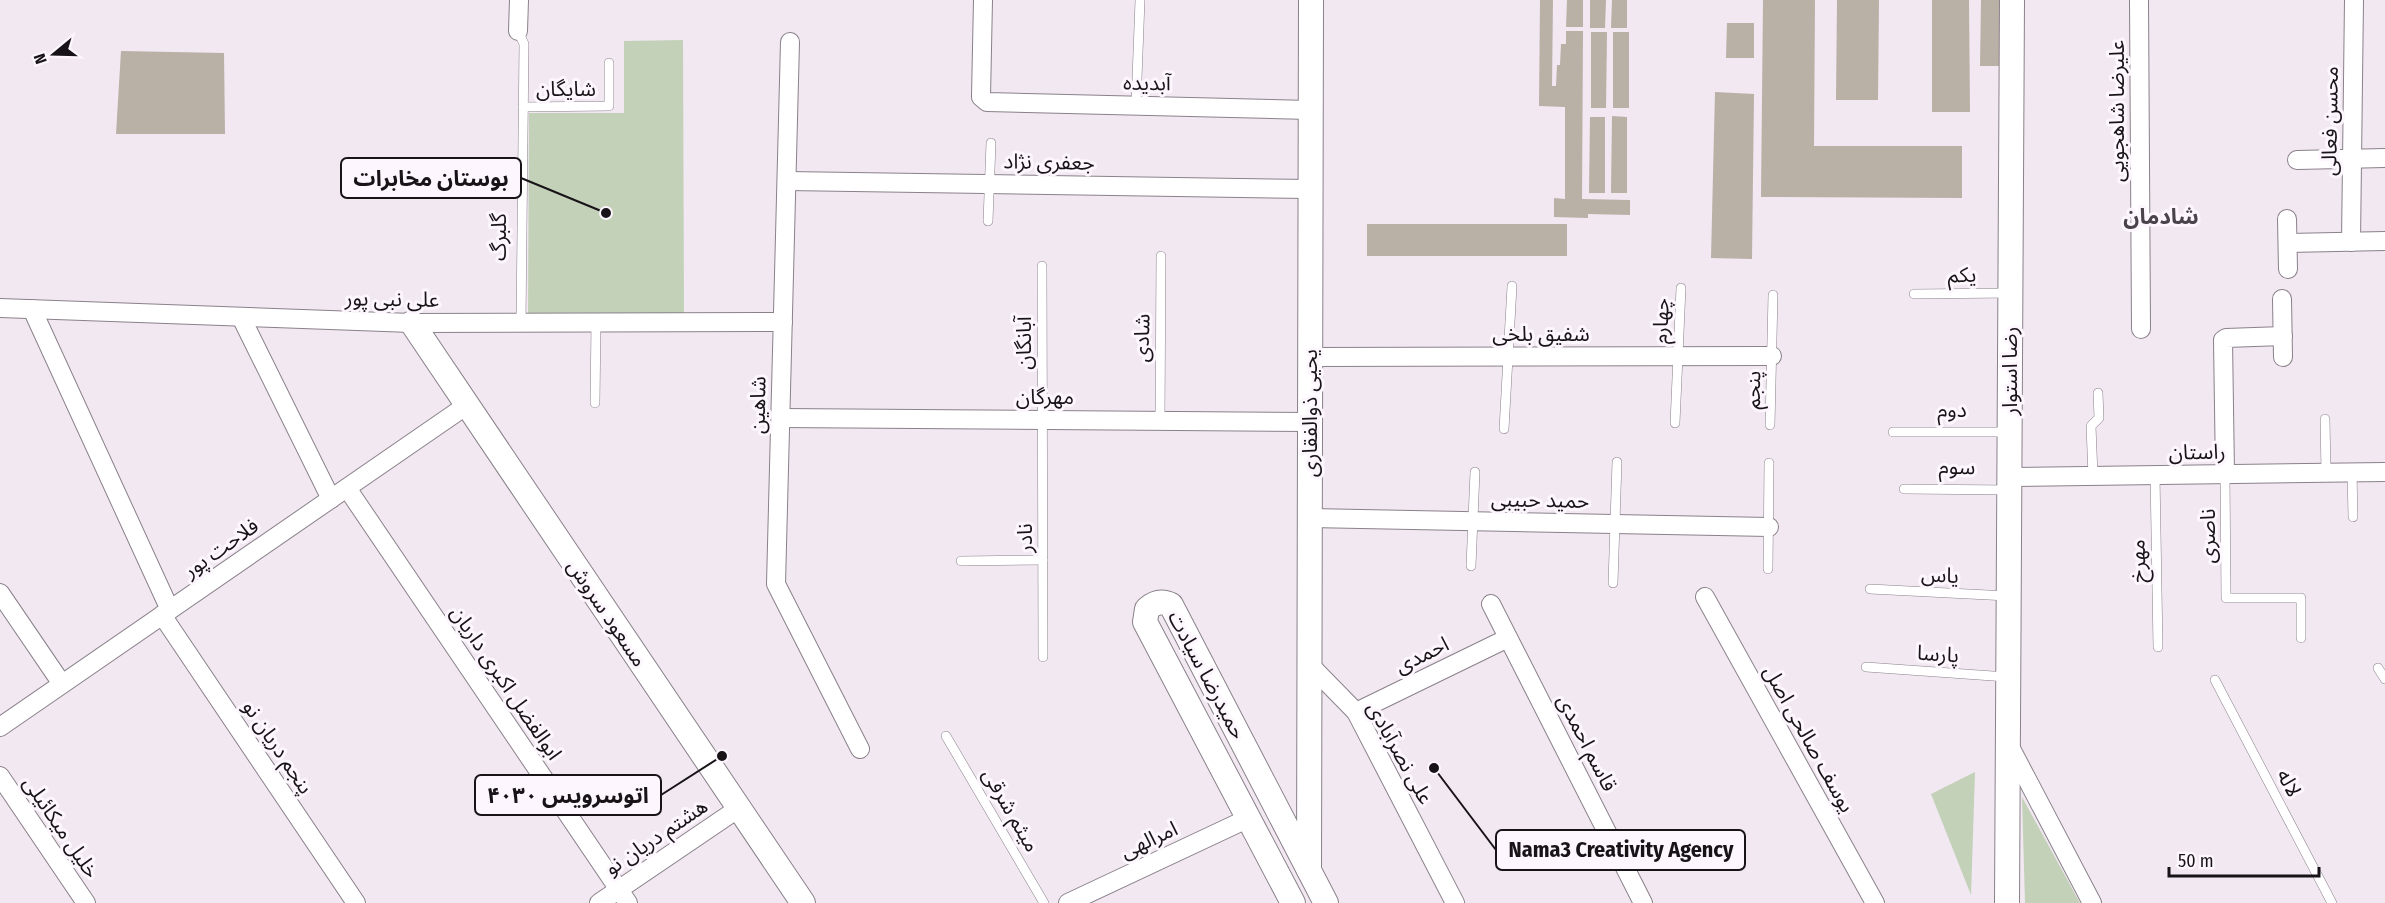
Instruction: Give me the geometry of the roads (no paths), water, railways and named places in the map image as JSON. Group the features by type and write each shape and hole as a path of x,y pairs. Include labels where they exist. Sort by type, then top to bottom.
{"street":[{"name":"گلبرگ","path":"519,0 521,37"},
{"name":"آبدیده","path":"983,0 981,98 983,101 1310,110"},
{"name":"یحیی ذوالفقاری","path":"1311,0 1310,665 1300,830 1309,870 1326,903"},
{"name":"رضا استوار","path":"2007,903 2012,0"},
{"name":"علیرضا شاهجویی","path":"2139,0 2140,329"},
{"name":"محسن فعالی","path":"2351,242 2354,0"},
{"name":"شاهین","path":"790,42 776,584 860,749"},
{"path":"2298,160 2385,158"},
{"name":"جعفری نژاد","path":"787,181 1310,189"},
{"path":"2287,219 2288,269"},
{"path":"2288,243 2385,241"},
{"path":"2282,299 2283,357"},
{"name":"علی نبی پور","path":"0,308 412,322 783,322"},
{"name":"پنجم دریان‌ نو","path":"32,309 166,613 357,903"},
{"path":"241,316 331,499"},
{"name":"مسعود سروش","path":"412,322 803,903"},
{"path":"2225,474 2223,340 2283,336"},
{"name":"شفیق بلخی","path":"1310,357 1772,356"},
{"name":"فلاحت پور","path":"0,728 467,405"},
{"name":"مهرگان","path":"781,418 1310,422"},
{"name":"راستان","path":"2009,484 2092,476 2385,472"},
{"name":"ابوالفضل اکبری داریان","path":"347,488 624,896"},
{"name":"حمید حبیبی","path":"1310,518 1770,527"},
{"path":"0,592 62,684"},
{"name":"یوسف صالحی اصل","path":"1705,597 1875,903"},
{"name":"حمیدرضا سیادت","path":"1293,903 1145,622 1147,609 1154,604 1161,602 1171,604 1300,830"},
{"name":"قاسم احمدی","path":"1491,604 1643,903"},
{"name":"احمدی","path":"1356,712 1508,638"},
{"name":"علی نصرآبادی","path":"1310,665 1356,712 1455,903"},
{"name":"رضا استوار","path":"2008,742 2092,903"},
{"name":"خلیل میکائیلی","path":"0,776 86,903"},
{"name":"هشتم دریان‌ نو","path":"599,903 624,896 739,808"},
{"name":"امرالهی","path":"1068,903 1249,818"}],"lane":[{"path":"1136,105 1140,0"},
{"name":"گلبرگ","path":"521,37 523,107 521,322"},
{"name":"شایگان","path":"523,107 609,106 609,63"},
{"path":"988,221 991,143"},
{"name":"شادی","path":"1160,421 1161,256"},
{"name":"آبانگان","path":"1042,266 1043,420"},
{"path":"1504,429 1512,286"},
{"name":"چهارم","path":"1678,356 1681,288"},
{"name":"یکم","path":"1914,294 2011,293"},
{"name":"پنجم","path":"1770,425 1773,295"},
{"path":"595,403 596,322"},
{"path":"1676,423 1678,356"},
{"path":"2092,476 2091,426 2099,418 2098,393"},
{"path":"2325,419 2326,472"},
{"name":"نادر","path":"1043,420 1043,657"},
{"name":"دوم","path":"1893,432 2010,432"},
{"path":"1613,583 1617,462"},
{"path":"1768,569 1769,462"},
{"path":"1471,566 1475,472"},
{"path":"2352,472 2353,517"},
{"name":"ناصری","path":"2225,474 2226,598 2301,598 2301,638"},
{"name":"مهرخ","path":"2155,475 2158,647"},
{"name":"سوم","path":"1904,489 2009,484"},
{"path":"961,561 1043,560"},
{"name":"یاس","path":"1870,589 2009,596"},
{"name":"پارسا","path":"1866,667 2008,677"},
{"path":"2382,668 2385,679"},
{"name":"لاله","path":"2215,680 2331,903"},
{"name":"میثم شرقی","path":"946,736 1044,903"}],"place":[{"name":"بوستان مخابرات","path":"606,213"},
{"name":"اتوسرویس ۴۰۳۰","path":"722,756"},
{"name":"Nama3 Creativity Agency","path":"1434,768"}],"district":[{"name":"شادمان","path":"2161,216"}]}
